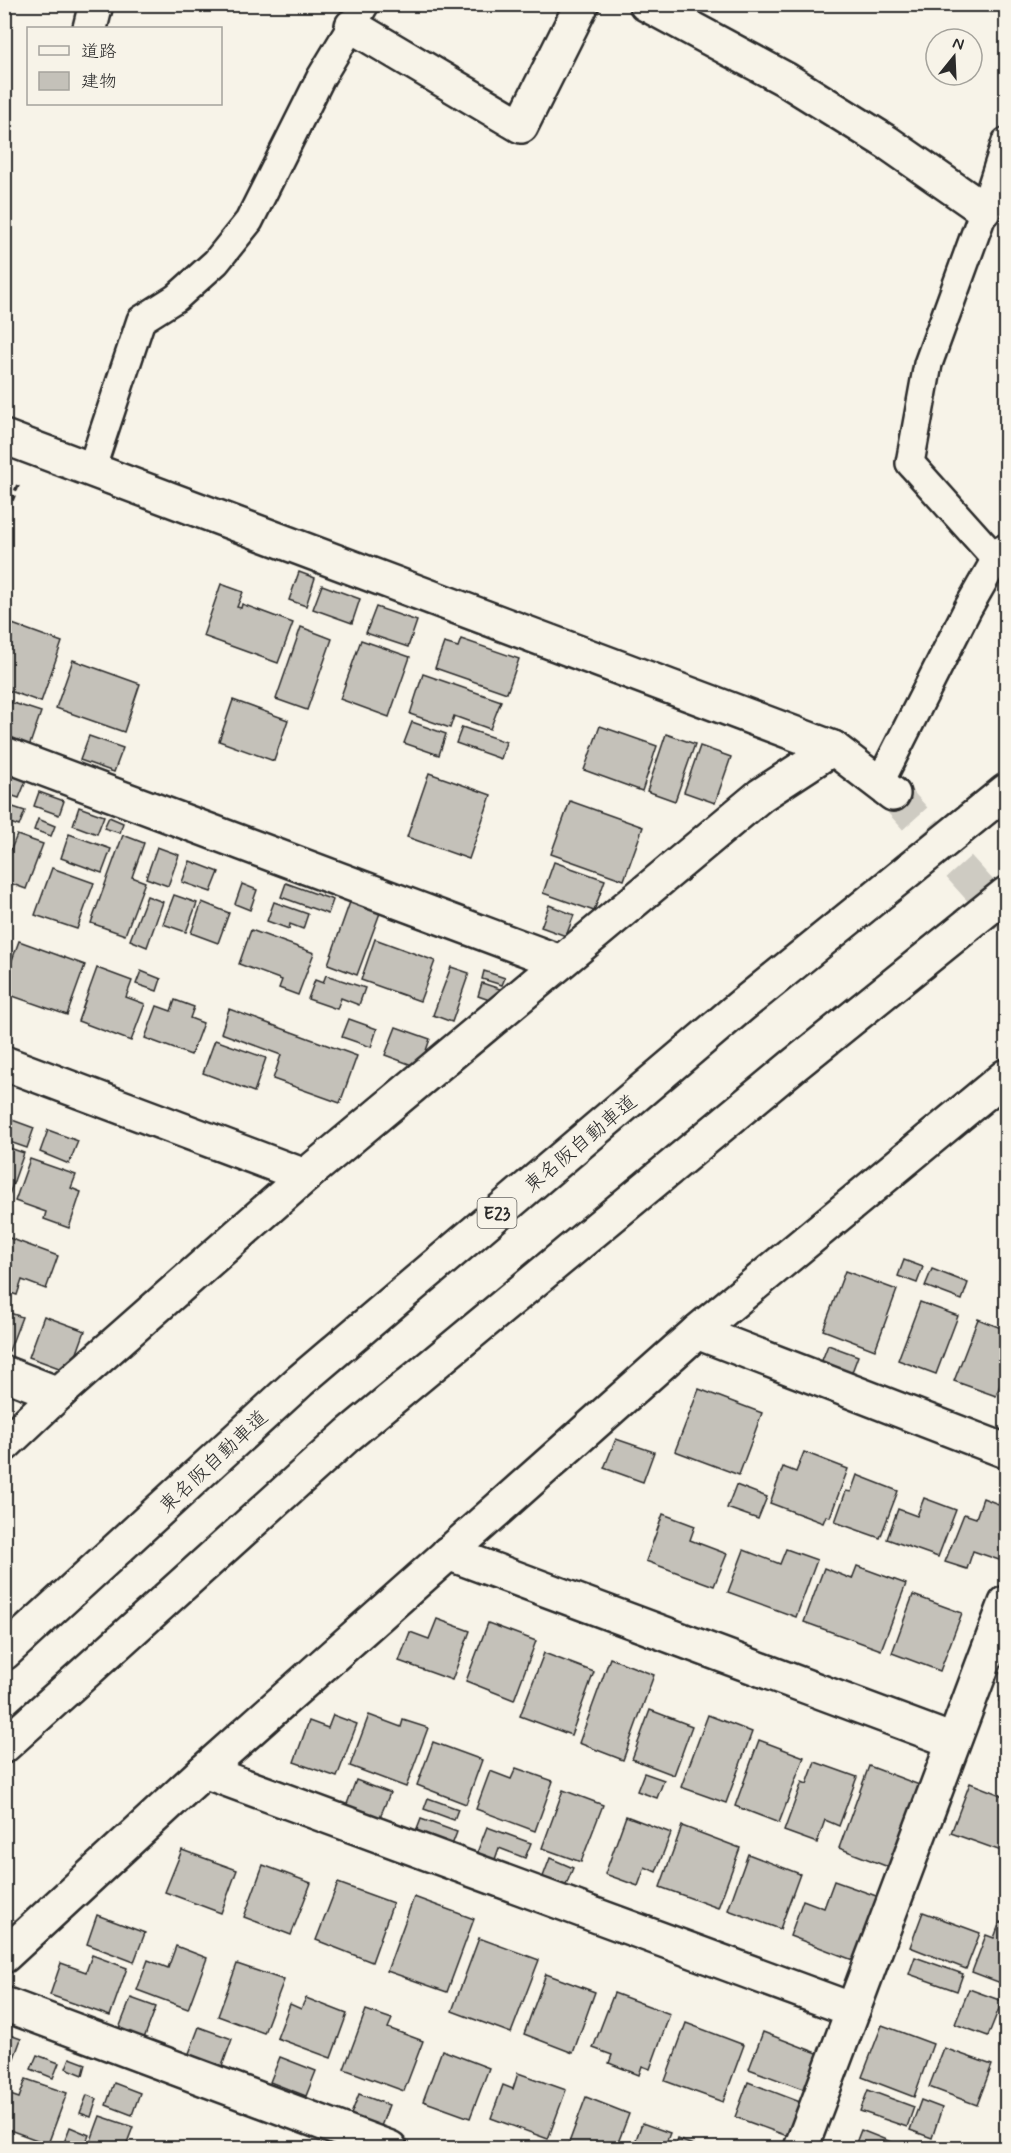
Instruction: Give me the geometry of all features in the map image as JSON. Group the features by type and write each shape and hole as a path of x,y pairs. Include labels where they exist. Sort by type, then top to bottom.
{"main road":[{"path":"90,27 96,4"},
{"path":"359,15 521,126 582,4"},
{"path":"652,6 785,79 888,143 984,210"},
{"path":"4,437 833,748 886,789"},
{"path":"4,1445 58,1394 305,1176 761,795 833,748"},
{"path":"4,754 560,962"},
{"name":"東名阪自動車道","path":"4,1653 300,1381 741,1006 1006,791"},
{"path":"4,1746 348,1435 793,1066 1006,894"},
{"path":"4,1063 305,1176"},
{"path":"4,1956 204,1771 697,1332 1006,1076"},
{"path":"697,1332 1006,1451"},
{"path":"4,1373 58,1394"},
{"path":"448,1553 953,1741"},
{"path":"801,2148 1006,1603"},
{"path":"204,1771 853,2010"},
{"path":"4,2004 390,2148"}],"lane":[{"path":"91,470 141,320 176,298 216,262 249,221 321,77 359,15"},
{"path":"886,789 968,608 1001,555 910,463 928,364 1006,142"}],"building":[{"path":"299,572 315,578 306,606 289,600"},
{"path":"221,584 243,592 237,607 241,608 242,604 293,623 278,663 203,636"},
{"path":"322,585 360,599 352,623 313,609"},
{"path":"376,607 417,621 408,647 366,633"},
{"path":"4,621 62,642 41,702 4,689"},
{"path":"301,627 332,639 307,710 276,699"},
{"path":"461,639 519,659 507,693 435,668 444,643 458,647"},
{"path":"361,640 410,657 389,717 340,699"},
{"path":"73,660 140,684 124,732 56,708"},
{"path":"423,674 501,701 490,729 454,716 450,728 410,714"},
{"path":"4,700 41,712 29,747 4,739"},
{"path":"233,700 288,720 274,761 219,741"},
{"path":"412,722 446,734 439,755 404,743"},
{"path":"600,726 657,746 642,791 584,770"},
{"path":"462,727 506,742 501,759 456,743"},
{"path":"666,734 695,744 675,801 647,791"},
{"path":"89,736 123,748 114,772 80,760"},
{"path":"700,746 731,757 715,803 684,792"},
{"path":"4,773 26,781 19,798 4,793"},
{"path":"429,773 491,795 469,859 407,837"},
{"path":"39,792 64,801 59,815 34,806"},
{"path":"570,801 643,827 624,880 551,854"},
{"path":"4,804 25,811 19,826 4,821"},
{"path":"79,807 104,816 97,834 73,825"},
{"path":"109,817 123,823 120,833 104,828"},
{"path":"38,819 55,826 51,836 34,830"},
{"path":"69,834 111,849 102,873 61,858"},
{"path":"17,835 43,844 26,889 4,881 4,847 11,849"},
{"path":"123,835 144,843 132,877 145,882 125,935 91,923"},
{"path":"157,847 179,855 168,886 146,878"},
{"path":"190,861 219,872 211,892 182,882"},
{"path":"554,862 605,880 594,911 543,893"},
{"path":"52,868 94,883 77,929 35,915"},
{"path":"286,883 333,900 328,914 281,897"},
{"path":"242,884 257,890 250,910 235,904"},
{"path":"174,895 197,903 186,932 163,924"},
{"path":"147,896 163,902 147,947 130,940"},
{"path":"202,902 229,913 218,943 191,933"},
{"path":"274,902 308,914 303,929 290,924 289,929 267,921"},
{"path":"350,902 380,913 357,975 328,964"},
{"path":"549,905 574,915 566,936 541,927"},
{"path":"251,930 314,953 298,995 279,988 282,980 239,964"},
{"path":"375,939 435,961 420,1001 361,980"},
{"path":"19,941 85,965 67,1015 4,993 4,982"},
{"path":"451,967 469,973 452,1022 433,1015"},
{"path":"97,968 132,981 126,997 145,1004 131,1041 78,1021"},
{"path":"141,971 161,979 157,991 136,984"},
{"path":"484,971 505,978 502,985 482,979"},
{"path":"326,975 365,988 359,1005 341,998 337,1009 308,999 315,980 323,983"},
{"path":"482,983 503,990 498,1003 478,996"},
{"path":"175,1000 194,1007 190,1018 203,1023 191,1055 145,1038 157,1006 171,1011"},
{"path":"229,1009 357,1056 340,1103 273,1079 281,1055 221,1033"},
{"path":"349,1019 377,1029 371,1047 342,1037"},
{"path":"396,1027 430,1039 420,1068 385,1055"},
{"path":"215,1040 266,1058 254,1092 203,1073"},
{"path":"4,1117 34,1128 27,1148 4,1140"},
{"path":"48,1130 78,1141 69,1164 40,1152"},
{"path":"4,1146 24,1153 9,1195 4,1194"},
{"path":"30,1159 76,1175 71,1188 81,1192 69,1228 44,1219 46,1212 15,1201"},
{"path":"4,1236 58,1256 46,1289 22,1280 17,1295 4,1291"},
{"path":"904,1260 923,1267 917,1283 898,1276"},
{"path":"932,1269 968,1283 962,1300 925,1286"},
{"path":"845,1271 897,1290 875,1350 823,1330"},
{"path":"920,1302 958,1316 936,1374 898,1360"},
{"path":"4,1311 22,1317 9,1351 4,1349"},
{"path":"44,1316 85,1331 70,1372 29,1357"},
{"path":"978,1319 1006,1330 1006,1368 996,1396 954,1381"},
{"path":"828,1345 858,1356 849,1380 819,1368"},
{"path":"699,1389 762,1413 739,1475 675,1451"},
{"path":"616,1439 654,1452 643,1482 604,1468"},
{"path":"804,1452 848,1469 830,1517 826,1516 823,1523 770,1503 783,1467 796,1472"},
{"path":"857,1475 898,1491 880,1538 835,1522 846,1491 851,1492"},
{"path":"736,1485 767,1497 758,1519 727,1508"},
{"path":"924,1498 956,1510 938,1557 887,1539 898,1509 917,1516"},
{"path":"983,1498 1006,1507 1006,1548 1002,1561 973,1551 967,1569 945,1562 964,1514 976,1518"},
{"path":"663,1514 695,1526 690,1540 727,1554 714,1586 646,1561"},
{"path":"786,1549 817,1560 796,1617 728,1592 744,1550 780,1564"},
{"path":"857,1566 906,1584 881,1650 804,1622 824,1568 852,1579"},
{"path":"913,1595 962,1613 940,1671 892,1653"},
{"path":"437,1619 470,1631 452,1680 399,1661 410,1632 429,1639"},
{"path":"488,1623 536,1641 514,1700 466,1681"},
{"path":"544,1653 594,1672 571,1735 520,1716"},
{"path":"610,1658 654,1675 623,1760 579,1743"},
{"path":"1006,1681 1006,1703 999,1701"},
{"path":"650,1710 692,1726 674,1775 632,1759"},
{"path":"333,1715 357,1724 337,1777 294,1762 309,1721 328,1728"},
{"path":"369,1715 401,1727 403,1720 428,1728 406,1787 350,1766"},
{"path":"708,1715 752,1732 726,1803 681,1787"},
{"path":"759,1740 804,1757 779,1823 735,1806"},
{"path":"433,1742 482,1760 466,1804 417,1785"},
{"path":"815,1762 857,1777 839,1826 825,1820 817,1843 784,1831 802,1782 807,1784"},
{"path":"869,1766 922,1786 891,1868 839,1848"},
{"path":"516,1768 553,1781 535,1831 476,1809 490,1771 511,1779"},
{"path":"644,1773 664,1780 657,1798 637,1791"},
{"path":"356,1780 390,1793 377,1824 344,1812"},
{"path":"970,1783 1006,1797 1004,1852 951,1833"},
{"path":"563,1790 603,1805 581,1862 542,1848"},
{"path":"428,1798 458,1809 454,1820 424,1809"},
{"path":"626,1816 671,1833 656,1872 645,1867 638,1886 605,1874"},
{"path":"421,1819 457,1832 449,1853 413,1840"},
{"path":"682,1826 740,1848 718,1908 660,1887"},
{"path":"487,1827 531,1843 525,1858 499,1848 493,1865 475,1858"},
{"path":"182,1850 237,1870 221,1913 165,1892"},
{"path":"748,1854 800,1874 780,1929 728,1910"},
{"path":"550,1858 573,1868 564,1890 541,1882"},
{"path":"263,1865 311,1883 291,1935 244,1917"},
{"path":"834,1881 882,1898 858,1962 790,1936 803,1900 824,1908"},
{"path":"338,1883 393,1903 372,1962 316,1940"},
{"path":"414,1897 474,1919 447,1992 387,1971"},
{"path":"923,1912 980,1933 966,1969 910,1947"},
{"path":"97,1915 145,1933 134,1962 87,1944"},
{"path":"1000,1922 1006,1925 1006,1985 972,1972 986,1935 994,1938"},
{"path":"479,1938 539,1960 511,2033 452,2011"},
{"path":"176,1946 207,1958 188,2009 137,1990 148,1960 168,1968"},
{"path":"92,1955 127,1968 110,2016 50,1995 61,1963 86,1972"},
{"path":"915,1957 963,1974 957,1991 909,1974"},
{"path":"237,1964 284,1980 264,2033 218,2016"},
{"path":"546,1974 595,1992 573,2053 524,2034"},
{"path":"969,1989 1002,2001 988,2036 955,2024"},
{"path":"614,1993 670,2014 650,2069 642,2066 639,2075 609,2063 612,2055 593,2048"},
{"path":"131,1998 156,2007 143,2041 118,2031"},
{"path":"306,1998 347,2014 331,2058 277,2038 290,2004 301,2009"},
{"path":"366,2010 392,2019 388,2028 423,2041 404,2091 344,2069"},
{"path":"686,2023 744,2045 723,2102 665,2081"},
{"path":"882,2025 933,2044 914,2097 862,2077"},
{"path":"199,2027 232,2039 221,2069 188,2056"},
{"path":"763,2032 825,2056 811,2092 749,2069"},
{"path":"4,2033 21,2039 14,2058 4,2054"},
{"path":"944,2048 992,2065 977,2105 929,2087"},
{"path":"442,2050 489,2068 470,2118 423,2101"},
{"path":"37,2055 59,2063 53,2078 31,2069"},
{"path":"280,2057 316,2071 306,2096 270,2082"},
{"path":"70,2058 86,2064 83,2075 66,2068"},
{"path":"518,2073 566,2090 548,2139 491,2118 503,2085 513,2089"},
{"path":"26,2079 67,2093 48,2144 4,2128 5,2093 19,2098"},
{"path":"748,2082 813,2107 801,2141 735,2117"},
{"path":"114,2083 140,2093 132,2115 106,2105"},
{"path":"868,2090 914,2107 907,2127 860,2111"},
{"path":"359,2094 389,2105 380,2129 350,2117"},
{"path":"87,2095 97,2099 91,2117 80,2113"},
{"path":"586,2097 629,2114 616,2148 567,2148"},
{"path":"921,2100 942,2108 932,2138 910,2130"},
{"path":"100,2116 133,2127 125,2148 89,2146"},
{"path":"642,2123 670,2133 664,2148 633,2148"},
{"path":"70,2127 89,2135 84,2148 62,2148"},
{"path":"861,2130 899,2145 897,2148 854,2148"},
{"path":"677,2139 701,2148 673,2148"}],"tunnel":[{"path":"893,794 1006,919"}]}
